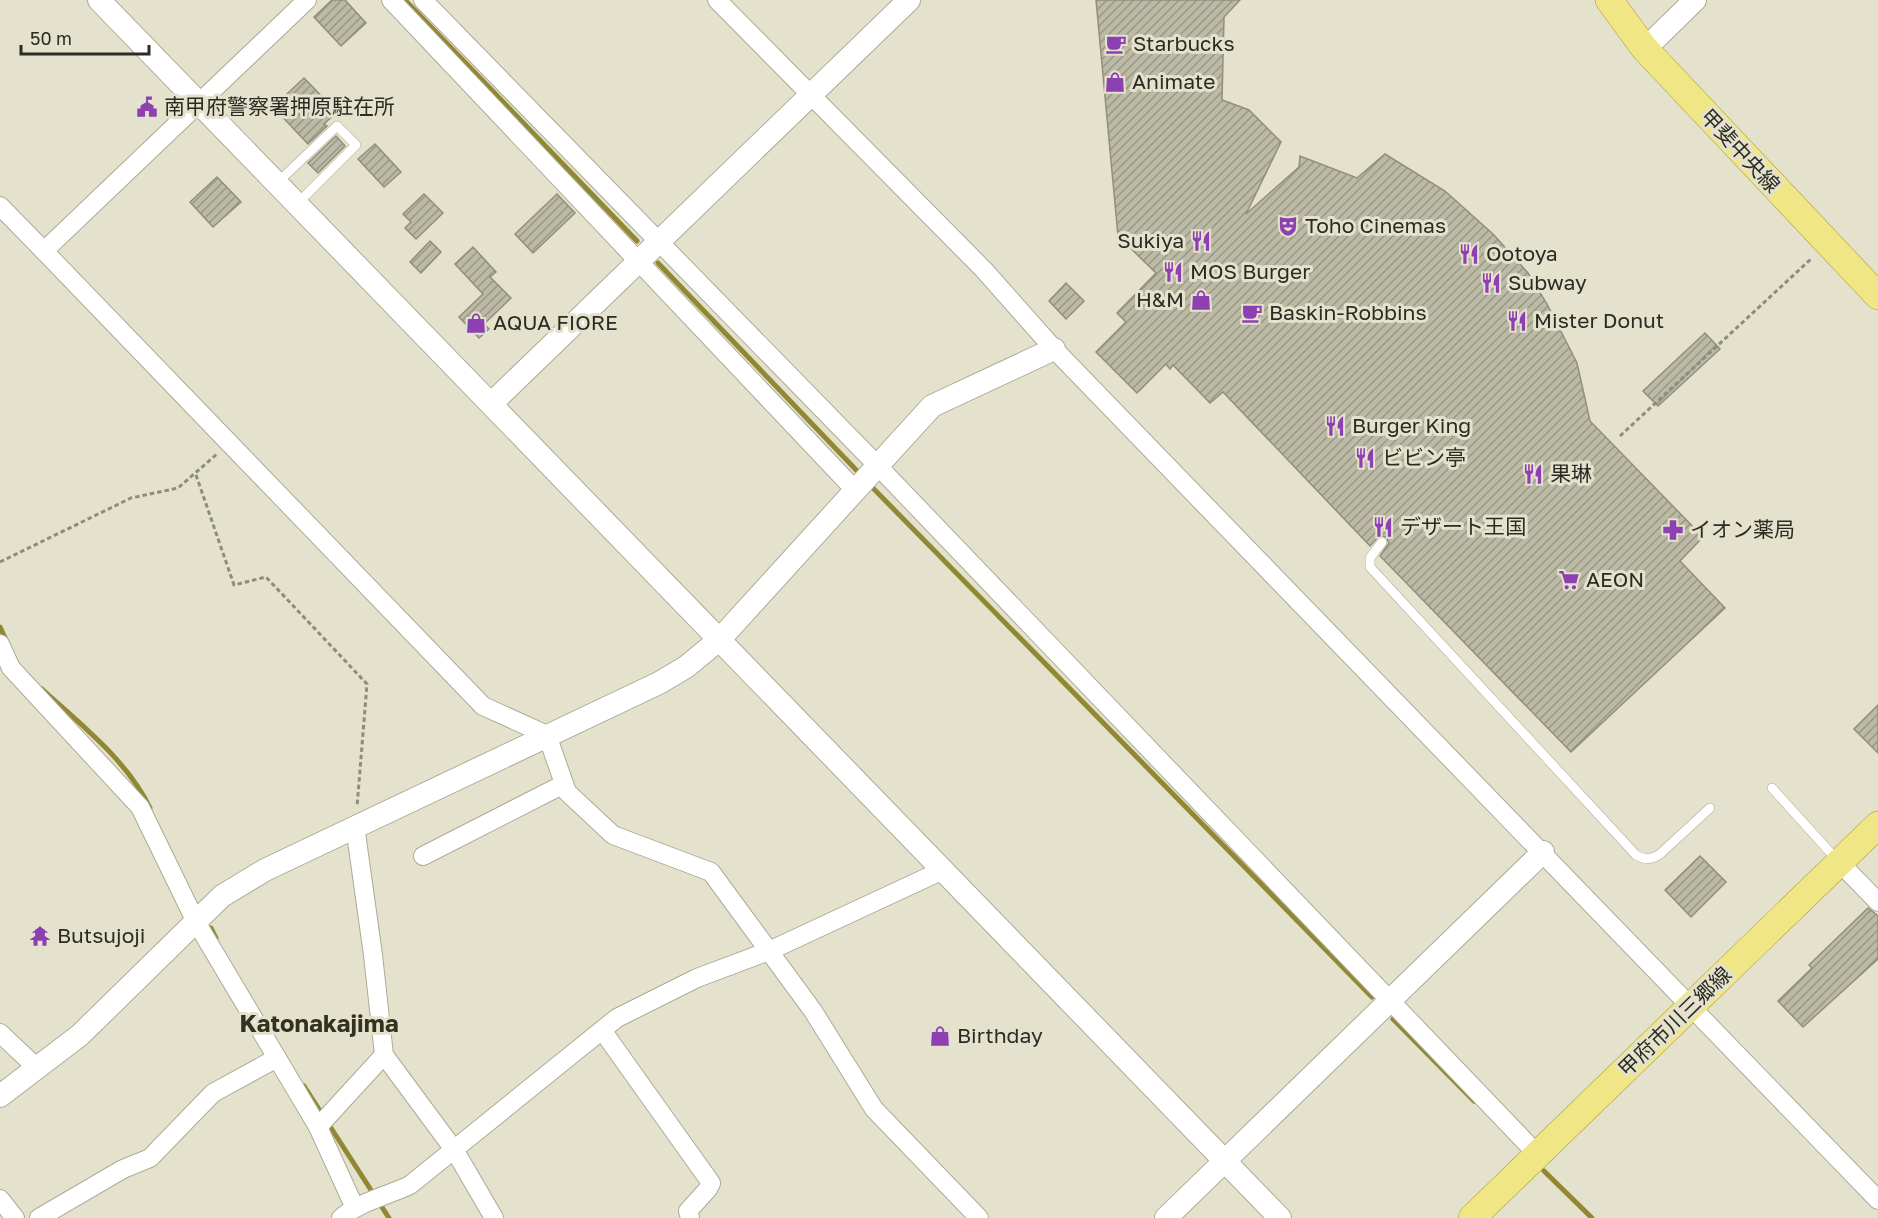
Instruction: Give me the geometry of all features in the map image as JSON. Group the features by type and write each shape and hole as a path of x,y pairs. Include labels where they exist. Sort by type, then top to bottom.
{"main road":[{"name":"甲斐中央線","path":"1609,0 1645,49 1878,296"},
{"name":"甲府市川三郷線","path":"1472,1218 1878,825"}],"street":[{"path":"99,0 278,182 1280,1218"},
{"path":"44,251 307,0"},
{"path":"391,0 854,489"},
{"path":"423,0 657,243 876,464 1538,1155"},
{"path":"717,0 984,270 1054,349 1878,1200"},
{"path":"492,403 909,0"},
{"path":"1645,49 1695,0"},
{"path":"0,206 483,706 547,735 567,792 613,835 711,872 813,1011 874,1109 979,1218"},
{"path":"0,1096 80,1035 222,896 265,870 660,683 686,667 720,639 876,464 932,406 1054,349"},
{"path":"0,644 11,668 140,807 195,920 318,1127 361,1211 410,1185 617,1018 697,978 769,951 943,870"},
{"path":"423,856 564,784"},
{"path":"355,826 384,1055 454,1151 494,1218"},
{"path":"1166,1218 1543,852"},
{"path":"1840,863 1878,902"},
{"path":"602,1030 711,1183 688,1211 690,1218"},
{"path":"0,1033 38,1069"},
{"path":"318,1127 384,1055"},
{"path":"39,1218 123,1170 150,1158 213,1093 277,1058"},
{"path":"0,1199 15,1218"}],"lane":[{"path":"278,182 337,126 356,145 298,203"},
{"path":"1382,542 1370,558 1370,567 1636,855 1652,859 1660,855 1710,808"},
{"path":"1772,788 1840,863"}],"path":[{"path":"1620,436 1820,250"},
{"path":"0,562 131,498 178,488 196,475 228,442"},
{"path":"196,475 234,585 266,577 368,684 355,826"}],"building":[{"path":"332,0 345,0 366,23 341,46 314,17"},
{"path":"1096,0 1240,0 1224,17 1222,100 1249,110 1281,142 1246,214 1299,167 1300,156 1357,178 1385,154 1445,191 1493,234 1528,273 1547,304 1577,363 1590,421 1703,537 1680,561 1725,608 1571,752 1380,556 1389,543 1386,537 1379,536 1370,546 1223,392 1210,403 1173,365 1170,369 1166,364 1137,393 1096,352 1126,322 1117,313 1156,273 1118,236"},
{"path":"304,78 337,112 324,124 327,126 308,144 273,107"},
{"path":"336,136 345,146 318,173 308,163"},
{"path":"375,144 401,172 384,187 358,159"},
{"path":"217,177 241,202 213,227 190,202"},
{"path":"424,194 443,213 416,239 405,228 411,222 403,214"},
{"path":"557,194 575,213 533,253 515,234"},
{"path":"430,241 441,252 421,273 410,262"},
{"path":"473,247 496,272 490,277 511,298 484,324 489,329 479,338 459,317 483,294 455,264"},
{"path":"1066,283 1084,301 1066,319 1049,301"},
{"path":"1705,333 1720,349 1658,406 1643,391"},
{"path":"1878,705 1878,753 1854,729"},
{"path":"1700,856 1726,882 1691,917 1665,890"},
{"path":"1868,908 1878,916 1878,959 1803,1027 1778,1001 1812,968 1809,965"}],"waterway":[{"path":"405,0 637,241"},
{"path":"658,263 861,475"},
{"path":"869,484 1372,997"},
{"path":"0,627 7,642"},
{"path":"42,689 116,759 129,774 150,808"},
{"path":"211,928 216,938"},
{"path":"1393,1019 1474,1101"},
{"path":"304,1086 389,1218"},
{"path":"1544,1171 1592,1218"}],"place":[{"name":"Starbucks","path":"1116,44"},
{"name":"Animate","path":"1115,82"},
{"name":"南甲府警察署押原駐在所","path":"147,107"},
{"name":"Toho Cinemas","path":"1288,226"},
{"name":"Sukiya","path":"1201,241"},
{"name":"Ootoya","path":"1469,254"},
{"name":"MOS Burger","path":"1173,272"},
{"name":"Subway","path":"1491,283"},
{"name":"H&M","path":"1201,300"},
{"name":"Baskin-Robbins","path":"1252,313"},
{"name":"Mister Donut","path":"1517,321"},
{"name":"AQUA FIORE","path":"476,323"},
{"name":"Burger King","path":"1335,426"},
{"name":"ビビン亭","path":"1365,458"},
{"name":"果琳","path":"1533,474"},
{"name":"デザート王国","path":"1383,527"},
{"name":"イオン薬局","path":"1673,530"},
{"name":"AEON","path":"1569,580"},
{"name":"Butsujoji","path":"40,936"},
{"name":"Birthday","path":"940,1036"}],"district":[{"name":"Katonakajima","path":"319,1024"}]}
